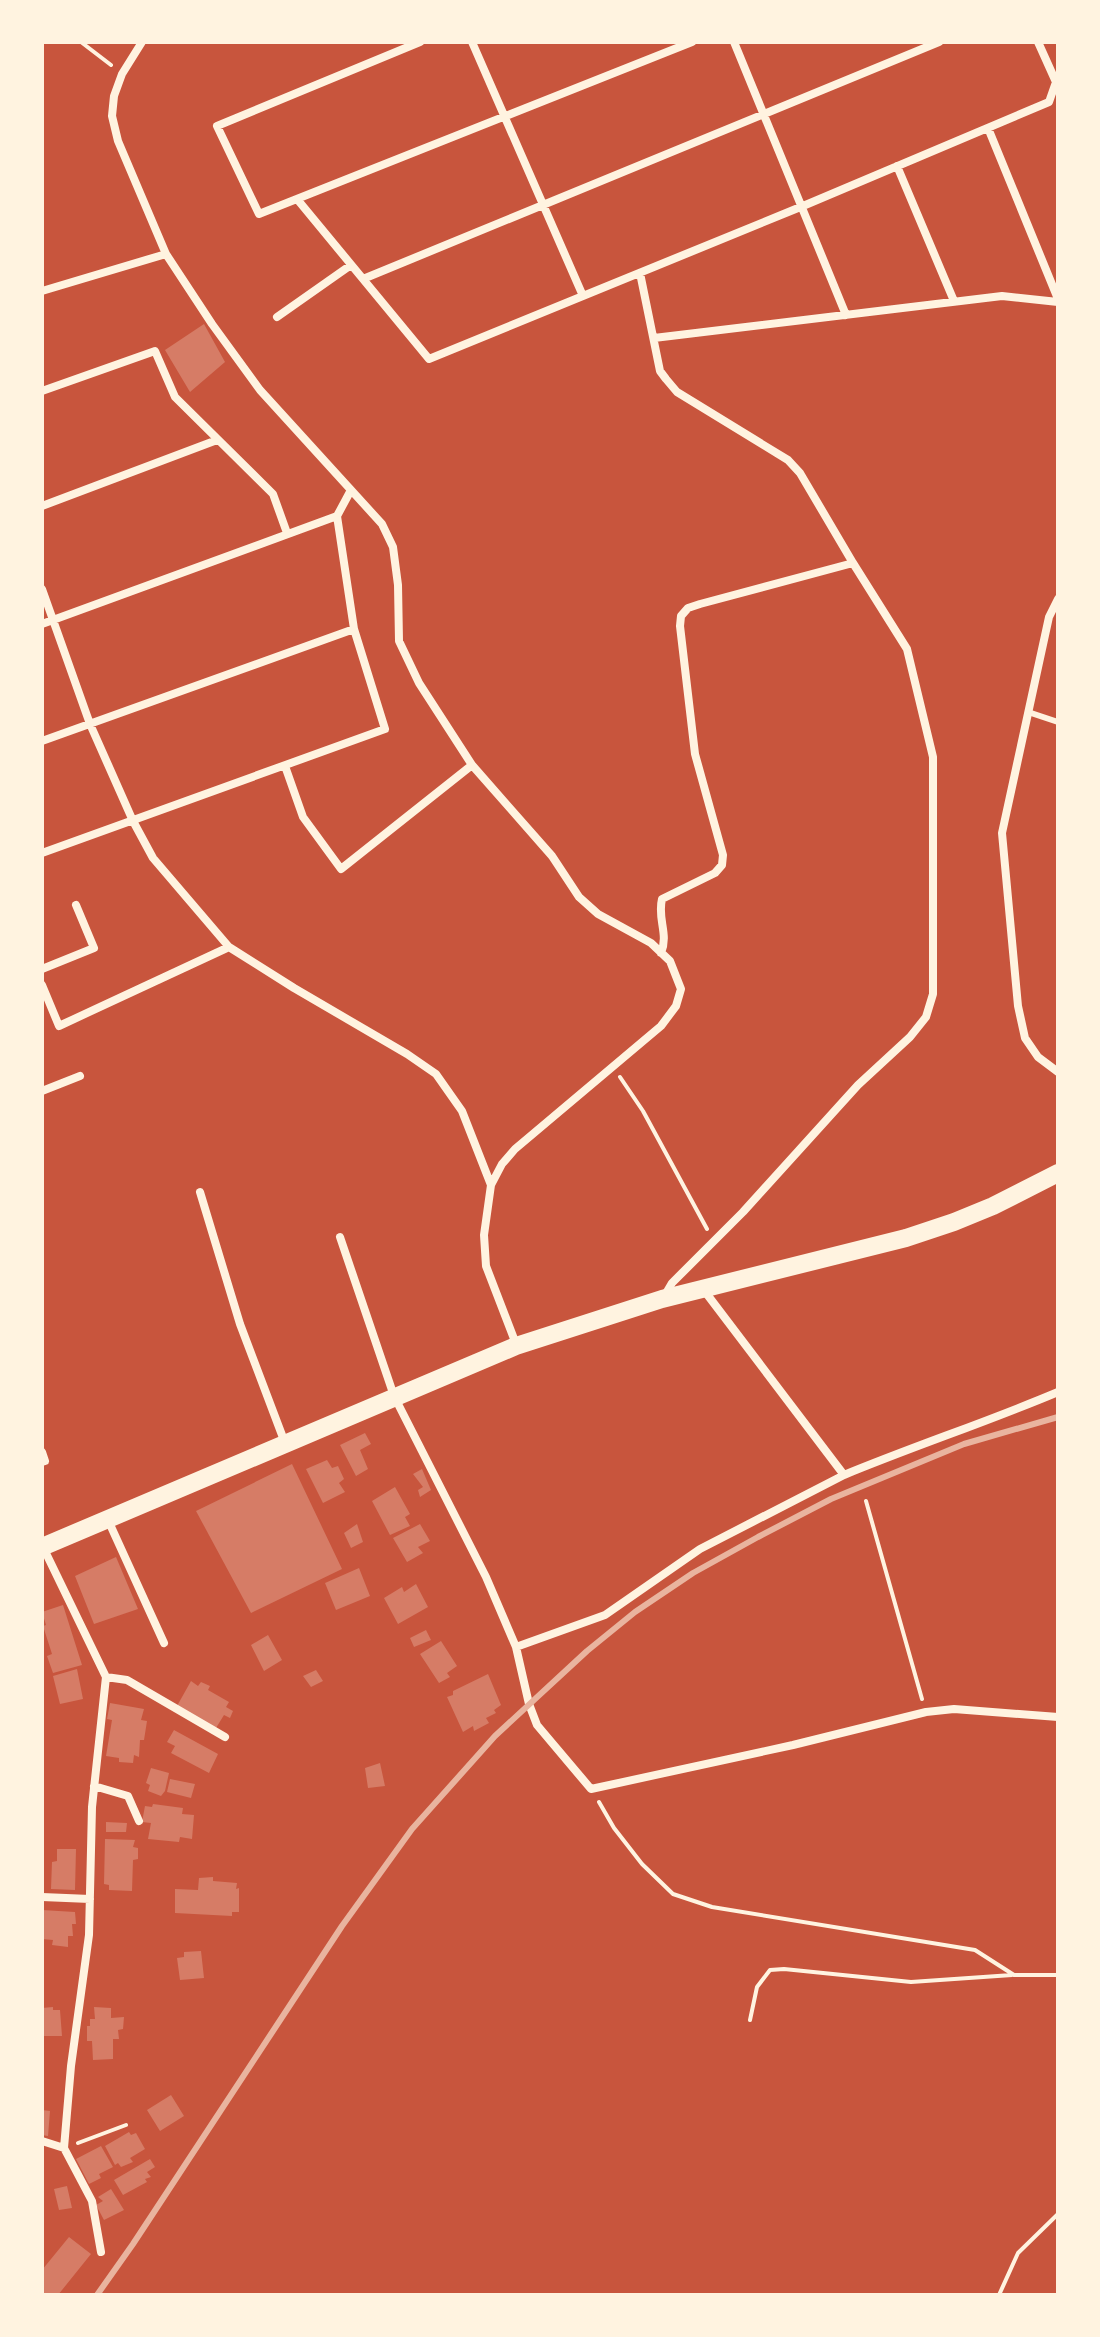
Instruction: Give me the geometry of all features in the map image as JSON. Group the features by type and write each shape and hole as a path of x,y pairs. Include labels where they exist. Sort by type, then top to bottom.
{"highway":[{"path":"42,1547 516,1346 662,1299 906,1238 993,1206 1058,1173"}],"street":[{"path":"142,42 122,74 114,96 112,116 118,141 166,254 260,390 382,524 393,547 398,585 399,641 419,683 472,765 552,856 579,897 598,914 651,943 670,961 681,989 676,1006 661,1026 515,1149 502,1164 491,1185 484,1235 486,1266 516,1346"},
{"path":"420,42 217,126 259,214 692,42"},
{"path":"472,42 583,296"},
{"path":"734,42 846,315"},
{"path":"363,279 939,42"},
{"path":"297,199 429,359 1049,102 1056,82 1038,42"},
{"path":"654,338 1002,296 1058,300 988,128"},
{"path":"897,166 954,301"},
{"path":"42,291 166,254"},
{"path":"277,317 351,265"},
{"path":"640,273 660,371 677,392 794,466 907,649 933,757 933,994 926,1017 672,1283 662,1299"},
{"path":"42,391 155,351 175,397 273,494 287,533"},
{"path":"42,506 217,440"},
{"path":"42,853 385,729 354,629 337,516 351,490"},
{"path":"42,624 337,516"},
{"path":"661,953 665,942 659,911 662,899 715,873 722,865 723,855 695,754 681,616 688,608 700,604 853,563"},
{"path":"42,589 90,724 153,858 229,947 436,1074 462,1111 491,1185"},
{"path":"1058,599 1049,617 1002,833 1018,1006 1025,1038 1038,1057 1058,1072"},
{"path":"42,741 354,629"},
{"path":"285,766 303,817 341,869 472,765"},
{"path":"42,969 94,948 76,905"},
{"path":"42,985 59,1026 229,947"},
{"path":"42,1091 80,1076"},
{"path":"200,1192 240,1324 286,1444"},
{"path":"340,1237 394,1396 474,1552 516,1647 537,1725 591,1789 926,1712 954,1709 1058,1717"},
{"path":"703,1289 844,1475"},
{"path":"516,1647 605,1615 700,1549 844,1475 1058,1392"},
{"path":"42,1452 45,1461 42,1462"},
{"path":"108,1520 164,1643"},
{"path":"42,1547 106,1677 94,1786 89,1935 71,2066 64,2148 92,2201 101,2252"},
{"path":"106,1677 127,1680 225,1737"},
{"path":"94,1786 128,1796 139,1821"},
{"path":"42,1897 90,1899"},
{"path":"42,2141 64,2148"}],"lane":[{"path":"1028,712 1058,722"}],"path":[{"path":"81,42 122,74"},
{"path":"612,1066 643,1111 714,1241"},
{"path":"866,1501 926,1712"},
{"path":"591,1789 614,1828 642,1864 673,1894 712,1907 975,1950 1014,1975"},
{"path":"750,2020 757,1987 770,1970 911,1982 1058,1975"},
{"path":"64,2148 126,2125"},
{"path":"999,2295 1018,2253 1058,2214"}],"building":[{"path":"204,324 225,362 190,392 165,350"},
{"path":"365,1433 371,1444 360,1450 368,1469 356,1476 340,1445"},
{"path":"327,1460 332,1468 338,1466 344,1479 339,1483 345,1492 323,1503 306,1469"},
{"path":"292,1464 342,1569 251,1613 196,1511"},
{"path":"422,1469 431,1490 420,1497 418,1490 423,1487 413,1474"},
{"path":"395,1487 410,1514 405,1517 410,1526 390,1535 372,1501"},
{"path":"357,1524 363,1542 351,1548 344,1533"},
{"path":"420,1524 430,1541 418,1547 423,1553 407,1562 393,1538"},
{"path":"116,1557 138,1609 94,1624 75,1576"},
{"path":"359,1568 370,1596 336,1610 325,1583"},
{"path":"416,1584 428,1607 398,1624 384,1598 402,1587 404,1592"},
{"path":"63,1605 82,1665 53,1673 47,1656 52,1654 42,1612"},
{"path":"426,1630 431,1640 414,1647 410,1638"},
{"path":"268,1635 282,1660 264,1671 251,1645"},
{"path":"441,1641 457,1666 447,1673 450,1677 439,1683 420,1654"},
{"path":"77,1669 83,1699 60,1704 53,1676"},
{"path":"316,1670 323,1681 311,1687 303,1676"},
{"path":"488,1674 501,1705 494,1710 496,1713 486,1718 489,1723 474,1731 473,1726 463,1732 447,1697"},
{"path":"191,1681 198,1686 201,1682 210,1686 208,1690 229,1702 226,1707 233,1711 230,1718 224,1715 216,1728 177,1706"},
{"path":"110,1703 144,1709 141,1720 147,1721 144,1740 140,1740 139,1757 134,1755 133,1763 119,1762 119,1758 106,1756 112,1720 107,1719"},
{"path":"174,1730 218,1754 209,1773 171,1753 175,1746 167,1742"},
{"path":"380,1763 385,1786 368,1788 365,1768"},
{"path":"151,1768 169,1773 161,1796 148,1791 150,1785 146,1783"},
{"path":"170,1779 195,1784 191,1798 167,1792"},
{"path":"153,1804 183,1808 182,1814 194,1815 192,1839 180,1837 179,1842 148,1839 151,1823 142,1822 145,1806 152,1807"},
{"path":"106,1822 127,1823 126,1832 106,1832"},
{"path":"105,1839 135,1840 133,1847 138,1848 138,1859 133,1860 132,1891 109,1890 109,1885 104,1884"},
{"path":"57,1849 76,1849 75,1890 51,1889 52,1862 57,1861"},
{"path":"213,1877 213,1881 237,1883 239,1912 232,1912 232,1916 175,1913 175,1889 198,1890 199,1878"},
{"path":"42,1910 75,1912 76,1924 72,1924 73,1936 68,1936 68,1947 52,1945 53,1940 42,1939"},
{"path":"201,1951 204,1978 180,1980 177,1958 184,1957 184,1952"},
{"path":"53,2007 53,2010 60,2010 62,2036 42,2036 42,2008"},
{"path":"94,2007 111,2008 111,2018 124,2017 123,2029 118,2030 119,2039 113,2039 113,2059 93,2060 92,2041 87,2041 87,2026 90,2026 90,2019 95,2019"},
{"path":"171,2095 184,2116 160,2131 147,2110"},
{"path":"42,2110 50,2111 48,2136 42,2135"},
{"path":"129,2132 131,2135 136,2133 145,2149 130,2158 133,2162 121,2167 118,2163 115,2165 105,2146"},
{"path":"101,2146 113,2167 89,2184 76,2159"},
{"path":"150,2159 155,2167 147,2172 151,2177 123,2195 114,2180"},
{"path":"67,2186 72,2208 59,2210 54,2189"},
{"path":"111,2189 124,2210 104,2220 96,2205 103,2201 98,2197"},
{"path":"69,2237 91,2254 58,2295 42,2295 42,2270"}],"railway":[{"path":"97,2295 342,1926 412,1829 495,1736 587,1651 635,1612 693,1573 831,1499 964,1444 1058,1417"}]}
